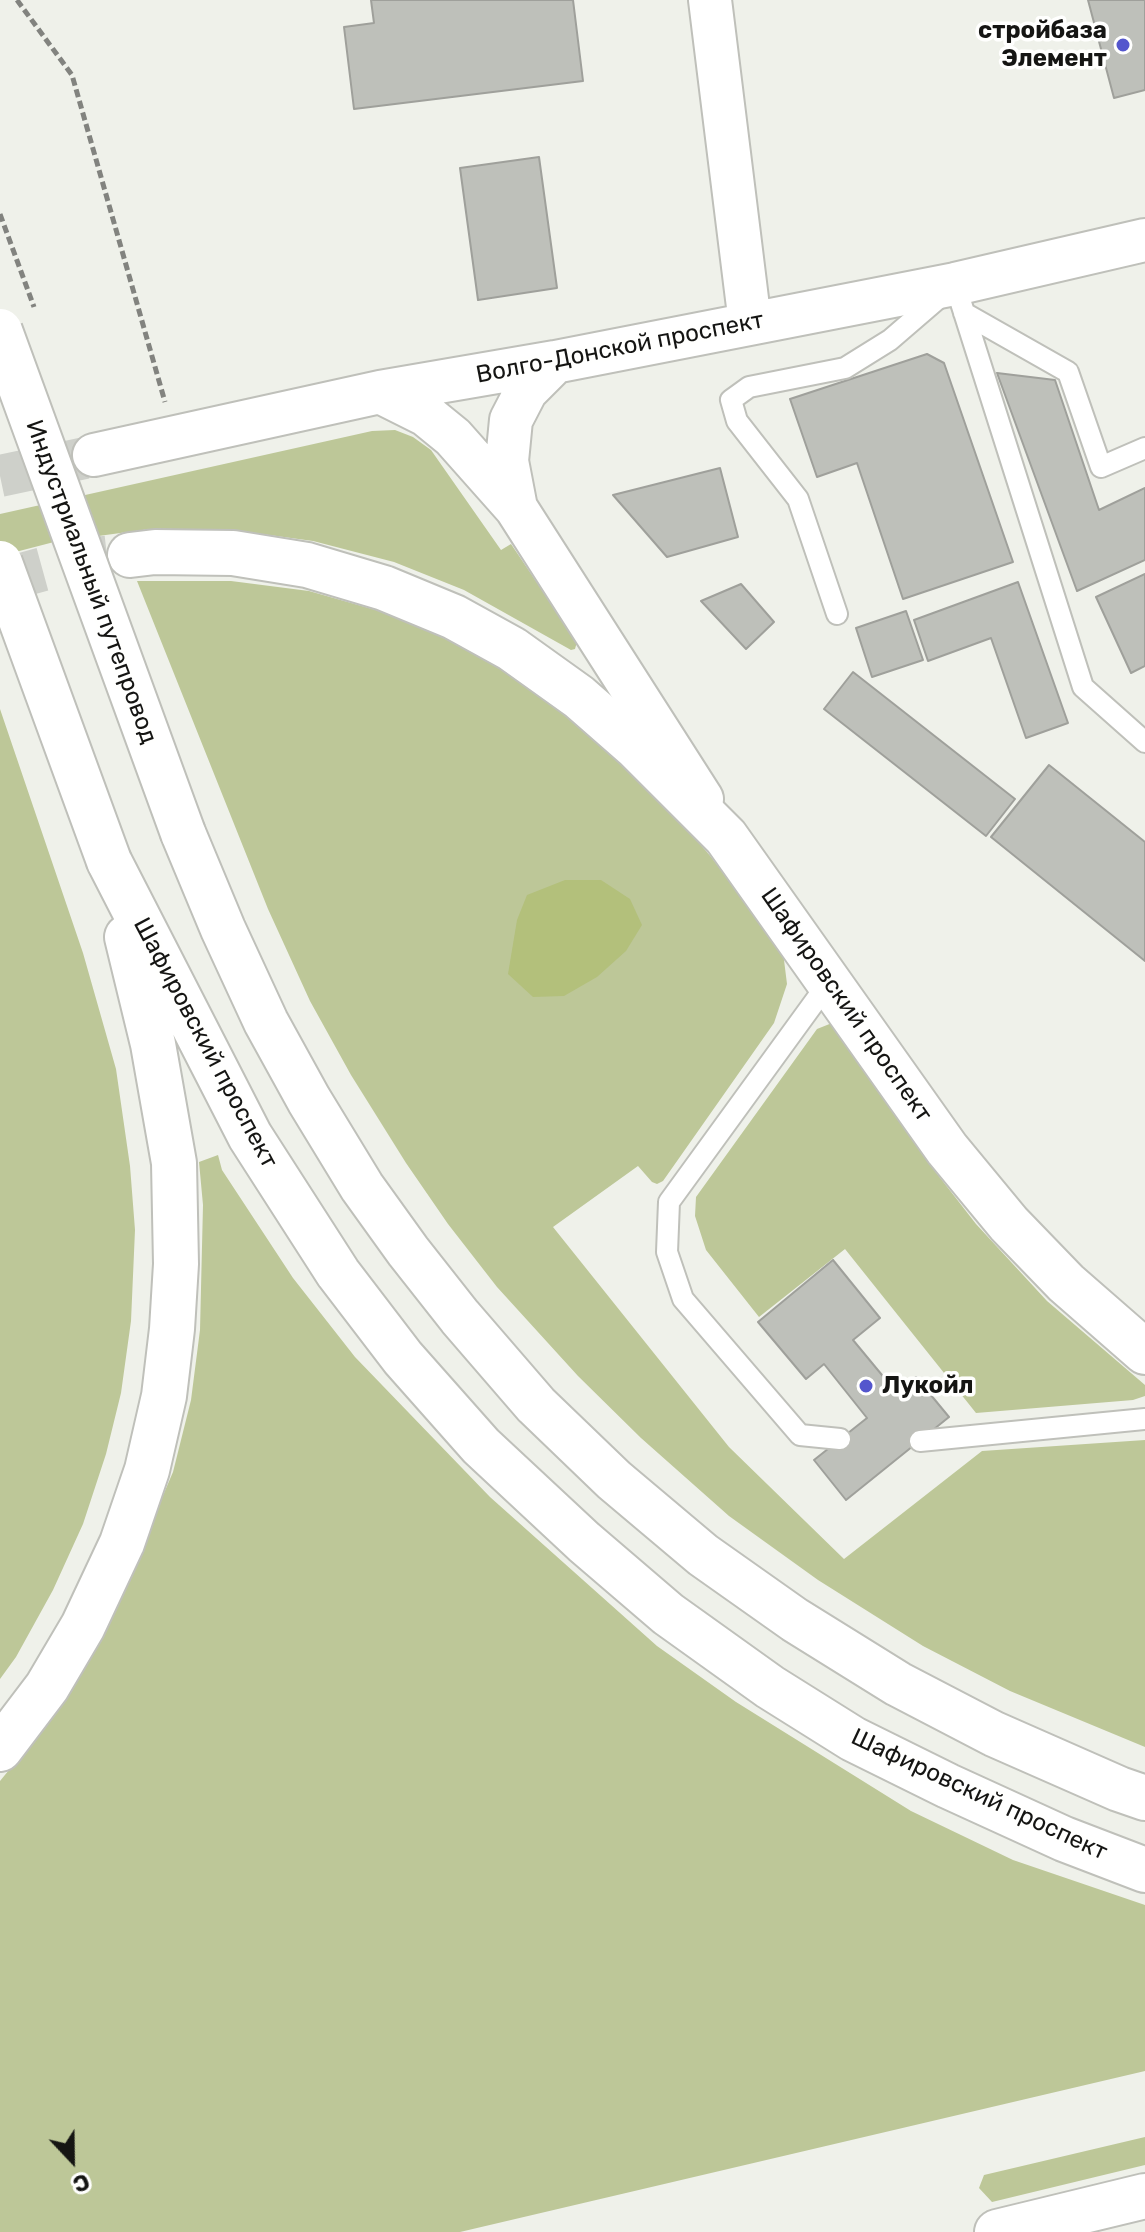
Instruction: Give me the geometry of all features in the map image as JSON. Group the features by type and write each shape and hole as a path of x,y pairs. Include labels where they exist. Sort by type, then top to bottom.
{"main road":[{"name":"Индустриальный путепровод","path":"0,331 183,833 223,929 266,1022 354,1174 434,1284 536,1405 614,1480 703,1555 795,1620 898,1684 981,1727 1145,1798"},
{"name":"Шафировский проспект","path":"130,555 155,552 233,553 307,565 384,588 454,617 512,649 579,697 636,747 726,837 947,1149 1009,1224 1066,1283 1145,1352"},
{"path":"0,563 109,861"},
{"name":"Шафировский проспект","path":"0,1749 62,1662 83,1626 122,1543 147,1470 164,1396 176,1264 174,1163 153,1044 109,861"},
{"name":"Шафировский проспект","path":"109,861 250,1136 338,1273 403,1358 481,1446 584,1542 668,1614 770,1687 853,1739 934,1779 1064,1839 1145,1870"},
{"path":"997,2232 1145,2196"}],"street":[{"path":"710,0 750,323"},
{"name":"Волго-Донской проспект","path":"94,455 380,392 555,362 750,323 960,299 1145,240"},
{"path":"516,508 507,461 511,420 526,391 555,362"},
{"path":"380,392 426,415 453,437 516,508 726,837"}],"lane":[{"path":"960,299 1068,372 1101,467 1145,448"},
{"path":"837,614 798,499 737,421 731,400 749,387 845,368 960,299"},
{"path":"960,299 1083,687 1145,742"},
{"path":"829,982 669,1202 667,1252 683,1299 800,1435 840,1439"},
{"path":"920,1441 1145,1419"}],"path":[{"path":"17,0 72,75 147,348 176,437"}],"green space":[{"path":"395,430 413,437 431,450 501,550 511,544 577,642 575,649 571,650 464,590 394,562 313,541 232,530 150,529 54,542 0,556 0,514 372,431"},
{"path":"137,581 231,581 309,591 383,612 442,636 493,663 565,711 666,804 712,858 783,952 787,984 774,1023 663,1181 657,1184 652,1182 638,1166 553,1227 729,1447 844,1559 982,1451 1145,1440 1145,1747 1010,1691 923,1646 818,1580 729,1516 641,1438 578,1376 497,1287 406,1163 351,1075 310,1001 268,909"},
{"path":"0,709 83,953 116,1069 130,1166 135,1230 131,1321 121,1393 106,1454 83,1524 53,1590 16,1657 0,1679"},
{"path":"565,880 601,880 630,899 642,925 626,951 597,977 564,996 533,997 508,974 517,920 527,895"},
{"path":"832,1023 931,1166 976,1224 1047,1301 1145,1385 1145,1396 1133,1400 976,1413 845,1249 759,1317 706,1250 695,1216 696,1197 817,1029"},
{"path":"218,1155 222,1170 293,1278 355,1357 490,1497 657,1646 736,1702 911,1811 1013,1860 1145,1905 1145,2071 460,2232 0,2232 0,1781 54,1715 89,1654 125,1584 173,1472 191,1400 200,1330 203,1205 199,1162"},
{"path":"1145,2137 1145,2165 992,2202 979,2188 984,2175"}],"building":[{"path":"371,0 573,0 583,81 354,109 344,27 374,23"},
{"name":"стройбаза Элемент","path":"1088,0 1145,0 1145,90 1114,98"},
{"path":"539,157 557,288 478,300 460,168"},
{"path":"927,354 944,363 1013,562 903,599 857,463 817,477 790,399"},
{"path":"997,373 1055,380 1099,510 1145,488 1145,560 1077,591"},
{"path":"720,468 738,537 667,557 613,495"},
{"path":"1145,574 1145,666 1131,673 1096,597"},
{"path":"1018,582 1068,723 1026,738 991,638 928,661 914,620"},
{"path":"741,584 774,622 746,649 701,601"},
{"path":"906,611 923,660 872,677 856,628"},
{"path":"853,672 1015,799 986,836 824,709"},
{"path":"1049,765 1145,842 1145,961 991,837"},
{"name":"Лукойл","path":"833,1260 880,1318 853,1340 896,1392 916,1377 949,1417 846,1500 814,1460 867,1418 824,1364 806,1379 758,1322"}],"tunnel":[{"path":"0,476 85,458"},
{"path":"0,581 69,562 130,555"}],"place":[{"name":"стройбаза Элемент","path":"1123,45"},
{"name":"Лукойл","path":"866,1386"}]}
